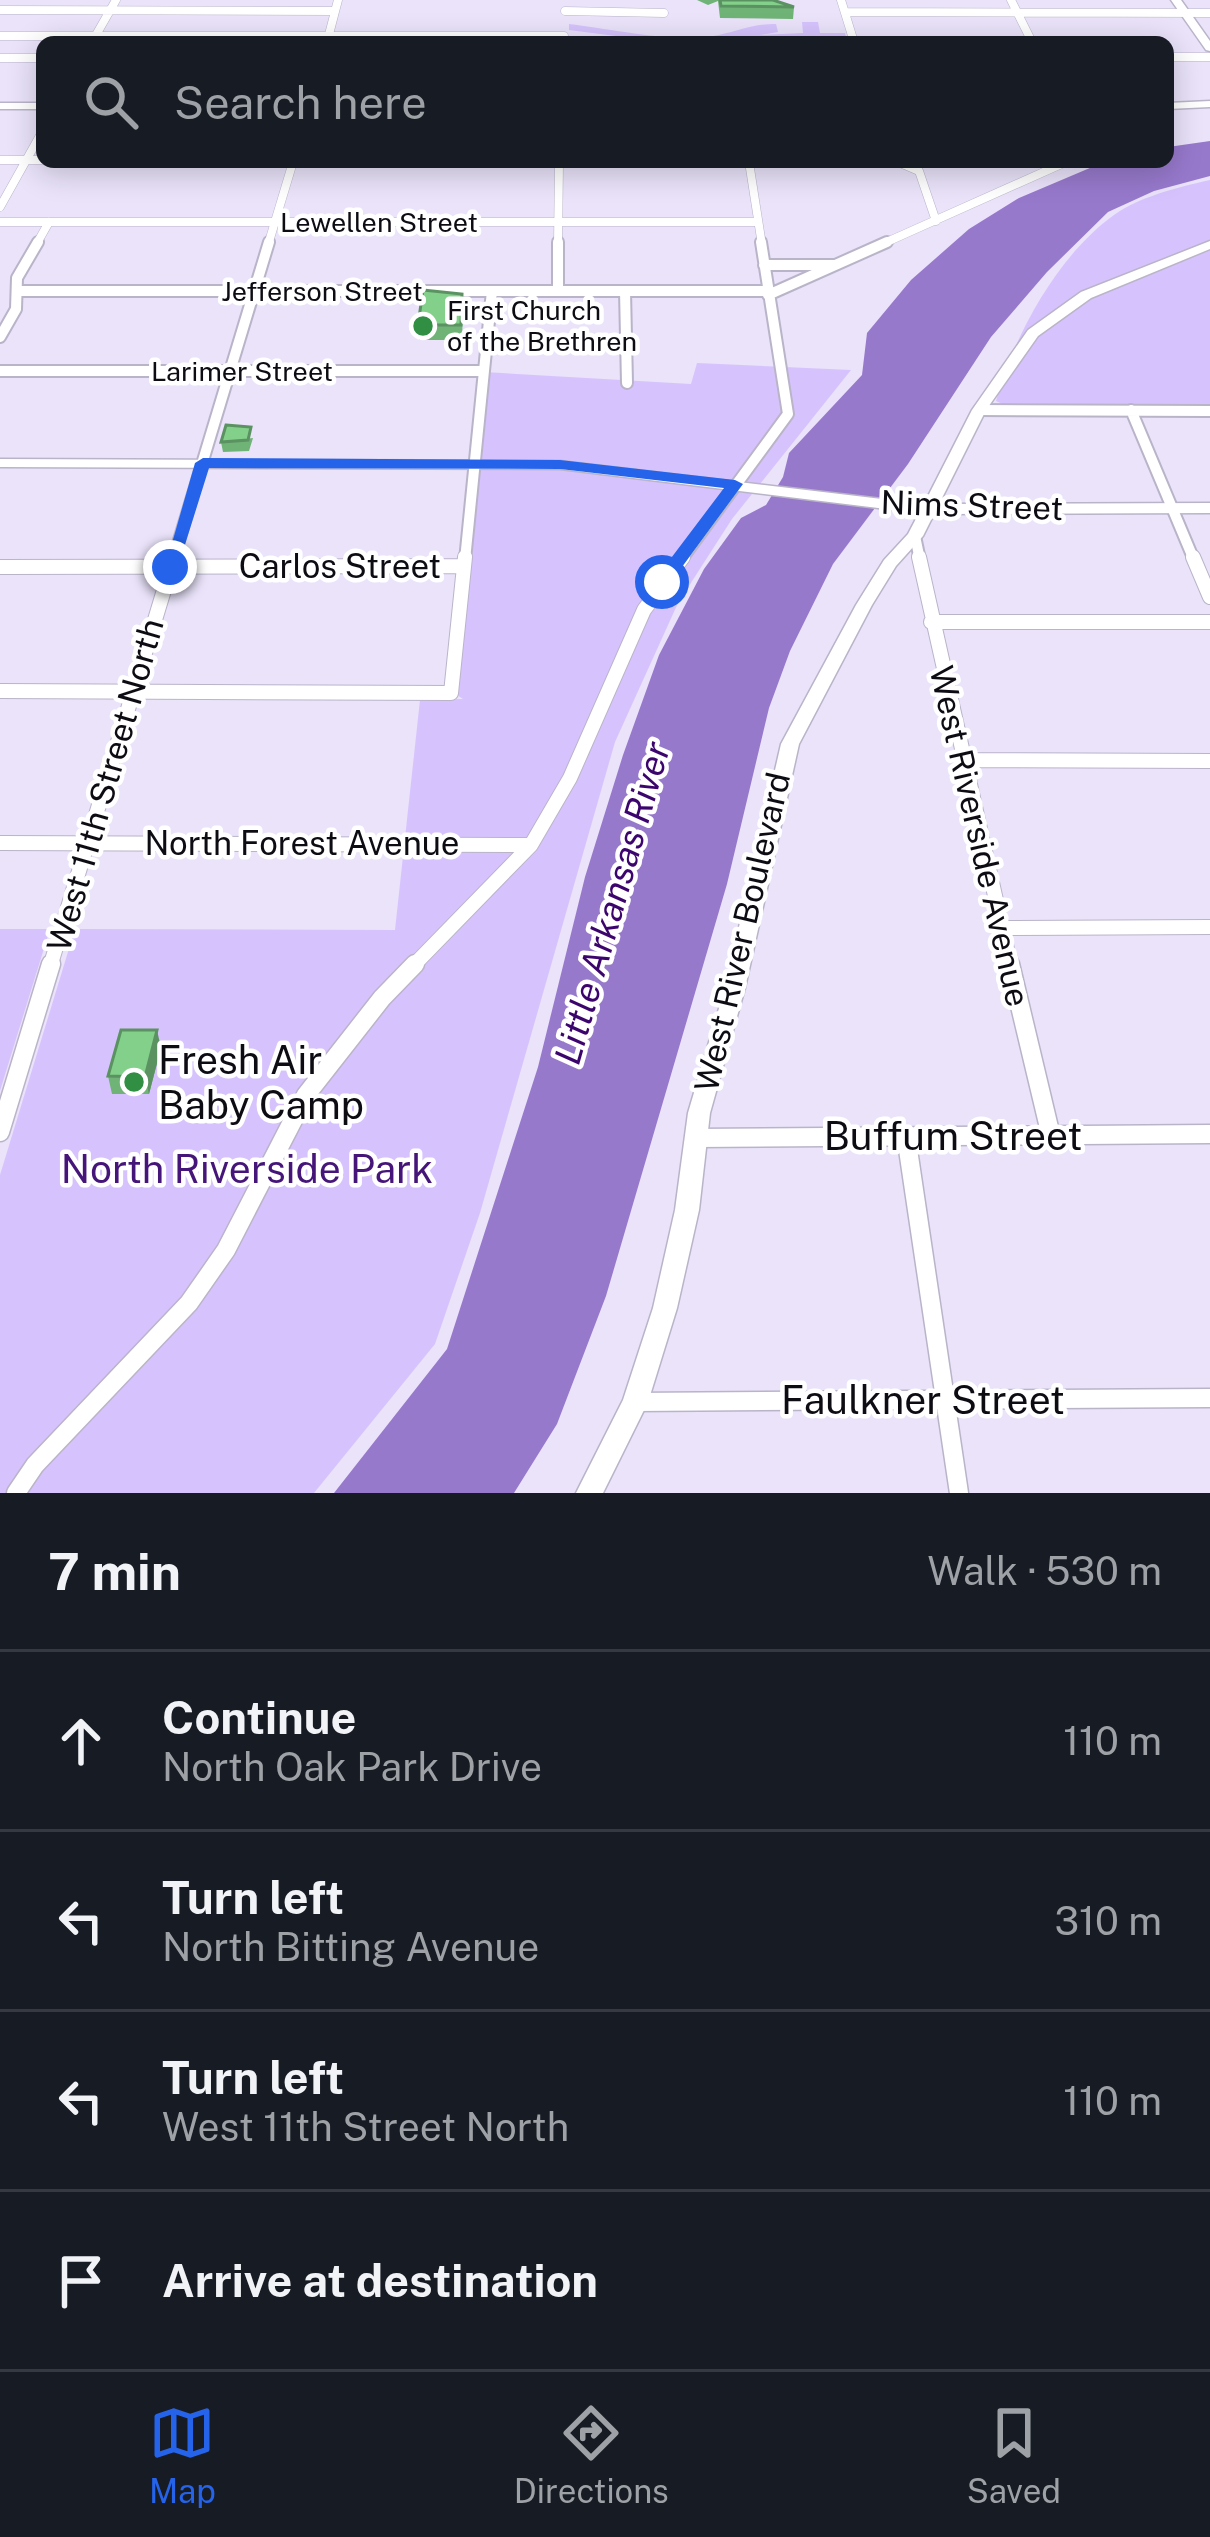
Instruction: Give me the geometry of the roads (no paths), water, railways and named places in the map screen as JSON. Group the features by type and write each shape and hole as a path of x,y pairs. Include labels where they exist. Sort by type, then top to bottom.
{"street":[{"path":"96,36 116,0"},
{"path":"329,36 338,0"},
{"path":"564,36 566,0"},
{"path":"842,0 852,36"},
{"path":"1011,0 1029,36"},
{"path":"1174,56 1210,52 1176,0"},
{"path":"0,10 335,11"},
{"path":"565,11 664,13"},
{"path":"845,12 1210,13"},
{"path":"0,36 36,37"},
{"path":"0,58 36,58"},
{"path":"1174,105 1210,101"},
{"path":"0,106 36,106"},
{"path":"0,207 36,142"},
{"path":"0,160 36,160"},
{"name":"West 11th Street North","path":"0,1132 291,168"},
{"path":"558,291 559,168"},
{"path":"16,1493 35,1465 189,1303 226,1250 306,1095 356,1030 531,844 570,778 644,610 788,414 750,168"},
{"path":"912,168 919,171 936,220"},
{"path":"768,293 1053,168"},
{"name":"Lewellen Street","path":"0,222 758,222"},
{"path":"0,337 14,320 20,291 17,278 49,222"},
{"name":"West River Boulevard","path":"589,1493 635,1402 687,1210 696,1138 739,968 783,760 864,604 890,562 915,536 980,410 1049,317 1124,277 1210,245"},
{"path":"764,265 840,265"},
{"name":"Jefferson Street","path":"20,291 768,293"},
{"path":"0,691 451,693 492,291"},
{"path":"625,291 627,383"},
{"name":"Larimer Street","path":"0,371 484,371"},
{"path":"980,410 1210,411"},
{"path":"1131,410 1210,597"},
{"name":"Nims Street","path":"0,463 560,464 925,509 1210,508"},
{"name":"West Riverside Avenue","path":"915,536 962,760 1051,1136"},
{"name":"Carlos Street","path":"0,568 464,566"},
{"path":"931,622 1210,622"},
{"path":"962,760 1210,761"},
{"name":"North Forest Avenue","path":"0,843 531,844"},
{"path":"1001,928 1210,927"},
{"name":"Buffum Street","path":"696,1138 1210,1134"},
{"path":"906,1136 959,1493"},
{"name":"Faulkner Street","path":"635,1402 1210,1398"}],"water":[{"name":"Little Arkansas River","path":"1210,141 1210,176 1154,191 1108,212 1047,272 991,337 908,464 833,564 790,651 769,708 727,884 606,1296 557,1424 514,1493 334,1493 447,1349 538,1067 585,877 623,755 659,655 704,569 741,518 766,505 783,477 789,453 862,375 867,333 911,280 969,229 1019,198 1090,168 1174,168 1174,146"}],"place":[{"name":"First Church of the Brethren","path":"423,326"},
{"name":"Fresh Air Baby Camp","path":"134,1082"}],"park label":[{"name":"North Riverside Park","path":"247,1169"}]}
